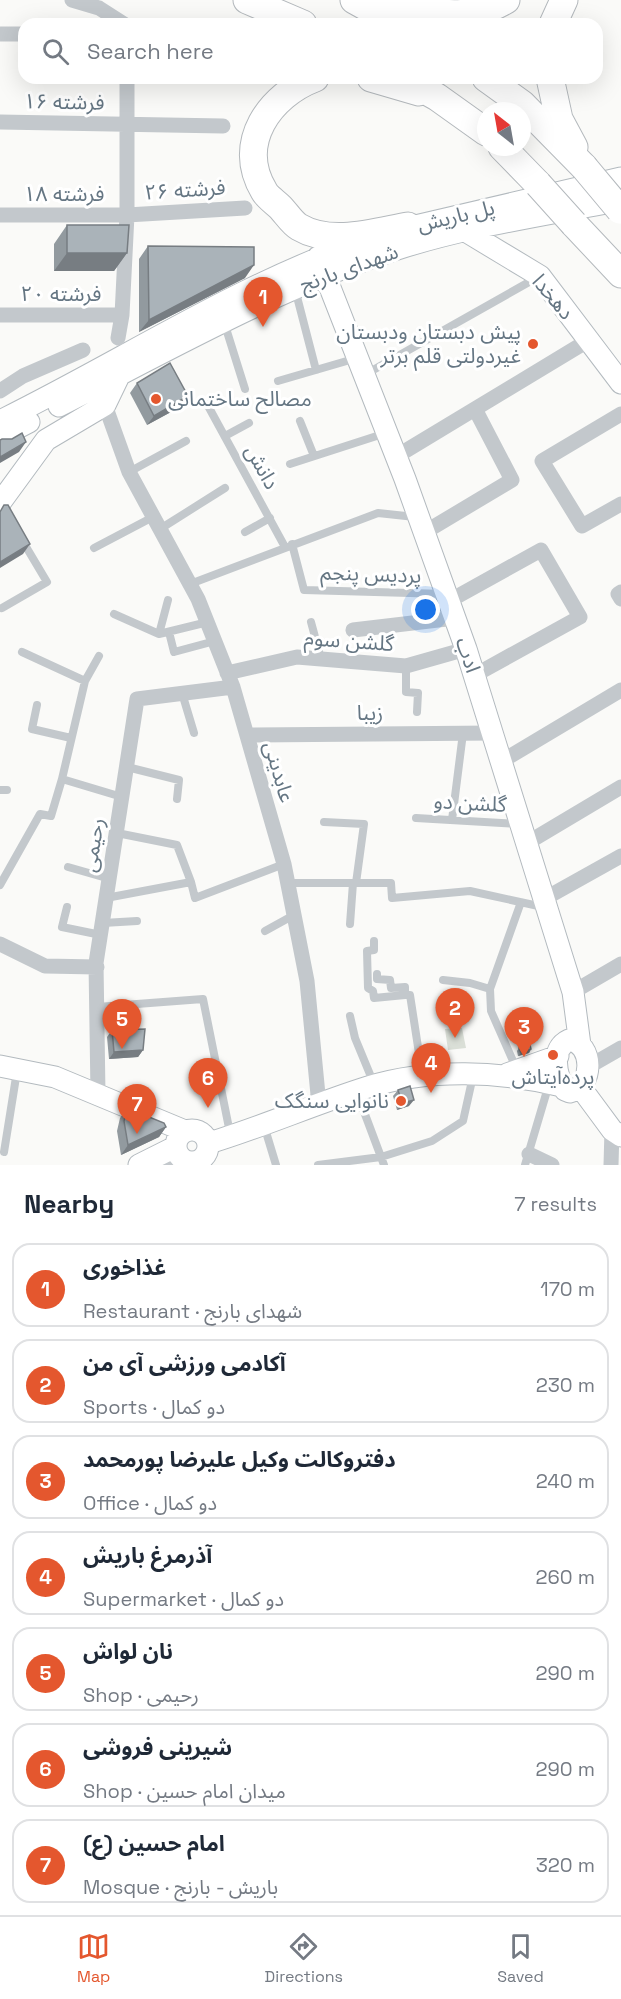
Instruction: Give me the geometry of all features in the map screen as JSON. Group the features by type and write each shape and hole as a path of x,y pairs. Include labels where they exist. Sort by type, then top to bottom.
{"highway":[{"path":"247,0 289,18"},
{"path":"354,0 386,18"},
{"path":"377,0 435,14 470,14 506,0"},
{"path":"556,18 564,0"},
{"path":"301,84 287,90 267,111 256,133 253,160 264,191 299,227 326,235 351,236 408,226"},
{"path":"392,84 437,97"},
{"path":"414,84 437,97 477,126"},
{"path":"494,84 522,104 584,167 621,210"},
{"path":"551,84 559,119 584,167"},
{"path":"511,156 621,274"}],"main road":[{"name":"پل باریش","path":"322,267 408,226 621,178"},
{"name":"شهدای بارنج","path":"0,437 223,321 295,288 322,267 467,232 621,200"},
{"name":"دهخدا","path":"467,232 540,276 621,383"},
{"path":"0,421 158,335 285,271 322,267"},
{"name":"ادب","path":"322,267 397,456 466,649 573,992"},
{"path":"2,506 46,440 105,405 119,376"},
{"path":"573,992 568,1048 557,1071 564,1085 617,1131"},
{"path":"512,1073 568,1048"},
{"path":"139,1165 191,1151 237,1129 319,1105 366,1088 423,1078 473,1074 512,1073 564,1085 586,1082 588,1067 568,1048"},
{"path":"9,1068 55,1077 98,1094 191,1151"}],"street":[{"path":"72,0 99,8 115,18"},
{"path":"0,34 18,34"},
{"path":"118,338 122,315 127,215 127,84"},
{"name":"۱۶ فرشته","path":"0,122 223,126"},
{"name":"۲۶ فرشته","path":"127,215 244,208"},
{"name":"۱۸ فرشته","path":"0,215 127,215"},
{"name":"۲۰ فرشته","path":"0,315 122,315"},
{"path":"397,456 589,340"},
{"path":"0,391 23,376 83,350"},
{"name":"عابدینی","path":"105,405 129,472 208,622 230,680 247,735 284,864 307,981 319,1105"},
{"path":"422,525 512,480 475,409"},
{"path":"621,414 542,461 582,526 621,504"},
{"path":"353,630 450,604 541,550 580,617 475,675"},
{"path":"621,592 618,594 621,599"},
{"name":"گلشن سوم","path":"230,680 297,657 406,666 466,649"},
{"name":"رحیمی","path":"98,1094 97,967 137,699 182,693 230,680"},
{"path":"502,761 621,690"},
{"name":"زیبا","path":"247,735 494,733"},
{"path":"524,833 621,787"},
{"path":"546,903 621,856"},
{"path":"0,944 45,966 97,967"},
{"path":"573,992 621,964"},
{"path":"588,1067 621,1048"},
{"path":"611,1165 617,1131"},
{"path":"527,1160 552,1165"}],"lane":[{"path":"437,3 470,14"},
{"path":"278,381 316,370 362,366 540,276"},
{"path":"295,288 316,370"},
{"path":"223,321 245,389"},
{"name":"دانش","path":"207,404 270,518 289,546"},
{"path":"300,421 314,456"},
{"path":"225,436 249,423"},
{"path":"290,464 387,432"},
{"path":"129,472 186,441"},
{"path":"94,548 156,523 225,488"},
{"path":"190,584 378,513 422,525"},
{"path":"245,532 270,518"},
{"path":"2,608 47,582 18,532"},
{"name":"پردیس پنجم","path":"289,546 304,590 450,604"},
{"path":"159,634 168,600"},
{"path":"114,615 159,634 208,622"},
{"path":"312,622 321,659"},
{"path":"169,632 174,652 215,641"},
{"path":"22,652 86,681"},
{"path":"0,885 40,814 51,816 86,681 99,656"},
{"path":"406,666 406,692 418,693 417,712"},
{"path":"182,693 194,733"},
{"path":"37,705 32,729 71,738"},
{"path":"452,820 463,734"},
{"path":"127,768 179,780 177,799"},
{"path":"62,779 122,797"},
{"name":"گلشن دو","path":"416,818 452,820 524,833"},
{"path":"324,822 364,824 350,924"},
{"path":"117,833 177,845 195,898 284,864"},
{"path":"68,867 110,879"},
{"path":"106,898 191,882"},
{"path":"288,884 391,883 392,898 470,891 520,902 546,903"},
{"path":"512,1073 491,1011 490,989 520,902"},
{"path":"67,906 62,927 102,929 137,921"},
{"path":"265,931 294,915"},
{"path":"374,941 374,950 367,951 368,988 374,991 374,998 410,995 423,1078"},
{"path":"378,974 377,979 390,980 392,988 405,987 405,994"},
{"path":"443,980 470,983 490,989"},
{"path":"97,1007 203,999 237,1129"},
{"path":"350,1016 382,1161"},
{"path":"4,1152 9,1068"},
{"path":"318,1165 382,1161 432,1141 463,1121 473,1074"},
{"path":"527,1160 564,1085"},
{"path":"266,1132 276,1165"}],"shaded area":[{"path":"462,1028 466,1048 448,1050 445,1029"}],"building":[{"path":"67,225 129,225 127,253 67,253"},
{"path":"148,246 254,247 254,265 149,320"},
{"name":"مصالح ساختمانی","path":"170,363 188,396 154,416 137,383"},
{"path":"22,433 26,442 0,457 0,440 12,439"},
{"path":"4,505 8,505 30,544 0,562 0,512"},
{"path":"145,1029 143,1050 114,1052 112,1030"},
{"path":"530,1045 531,1049 521,1053 519,1048"},
{"path":"410,1086 414,1100 402,1103 398,1090"},
{"path":"127,1108 164,1123 166,1127 128,1145 124,1121"}],"place":[{"name":"غذاخوری","path":"263,327"},
{"name":"پیش دبستان ودبستان غیردولتی قلم برتر","path":"533,344"},
{"name":"مصالح ساختمانی","path":"156,399"},
{"name":"آکادمی ورزشی آی من","path":"455,1038"},
{"name":"نان لواش","path":"122,1049"},
{"name":"پرده‌آیتاش","path":"553,1055"},
{"name":"دفتروکالت وکیل علیرضا پورمحمد","path":"524,1057"},
{"name":"آذرمرغ باریش","path":"431,1093"},
{"name":"نانوایی سنگک","path":"401,1101"},
{"name":"شیرینی فروشی","path":"208,1108"},
{"name":"امام حسین (ع)","path":"137,1134"}]}
